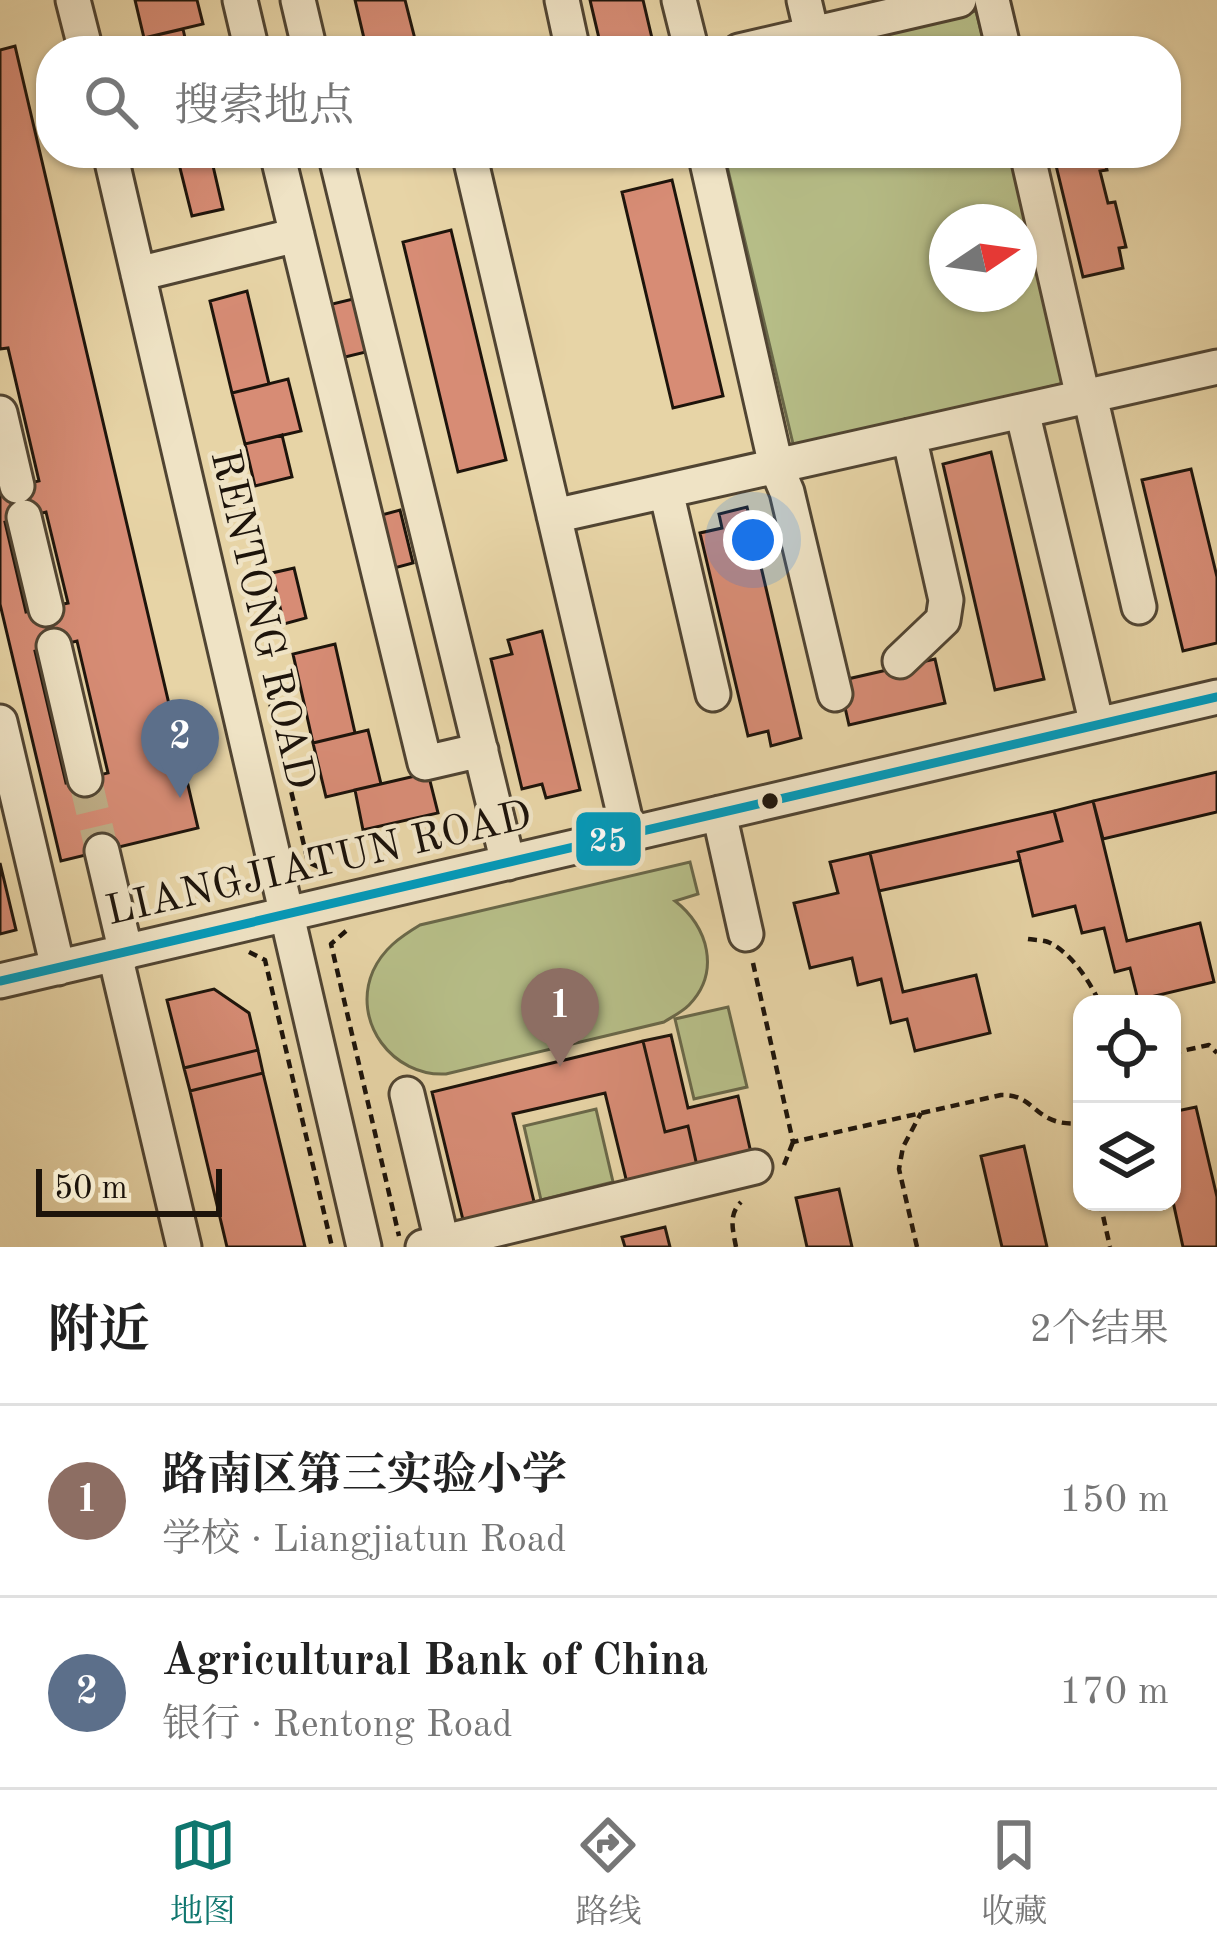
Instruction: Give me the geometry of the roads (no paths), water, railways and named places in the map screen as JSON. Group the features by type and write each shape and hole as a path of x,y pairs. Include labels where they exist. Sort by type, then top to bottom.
{"street":[{"path":"74,0 82,36"},
{"path":"240,0 249,36"},
{"path":"298,0 306,36"},
{"path":"562,0 570,36"},
{"path":"680,0 688,36"},
{"path":"804,0 812,34"},
{"path":"803,36 908,6 959,0"},
{"path":"992,0 1000,36"},
{"name":"RENTONG ROAD","path":"113,168 364,1247"},
{"path":"281,168 425,764 481,750"},
{"path":"339,168 508,863"},
{"path":"473,168 628,835"},
{"path":"708,168 776,466 787,493 836,694"},
{"path":"1032,168 1139,607"},
{"path":"138,274 297,235"},
{"path":"313,300 368,286"},
{"path":"554,516 1217,367"},
{"path":"1022,411 1097,725"},
{"path":"0,412 46,609"},
{"path":"900,661 943,620 946,600 909,436"},
{"path":"666,490 712,694"},
{"path":"54,646 85,779"},
{"name":"LIANGJIATUN ROAD","path":"0,981 1217,697"},
{"path":"0,722 58,968"},
{"path":"719,813 746,934"},
{"path":"102,851 184,1247"},
{"path":"407,1094 432,1245 754,1167"}],"tunnel":[{"path":"85,779 102,851"}],"place":[{"name":"Agricultural Bank of China","path":"180,798"},
{"name":"路南区第三实验小学","path":"560,1067"}]}
